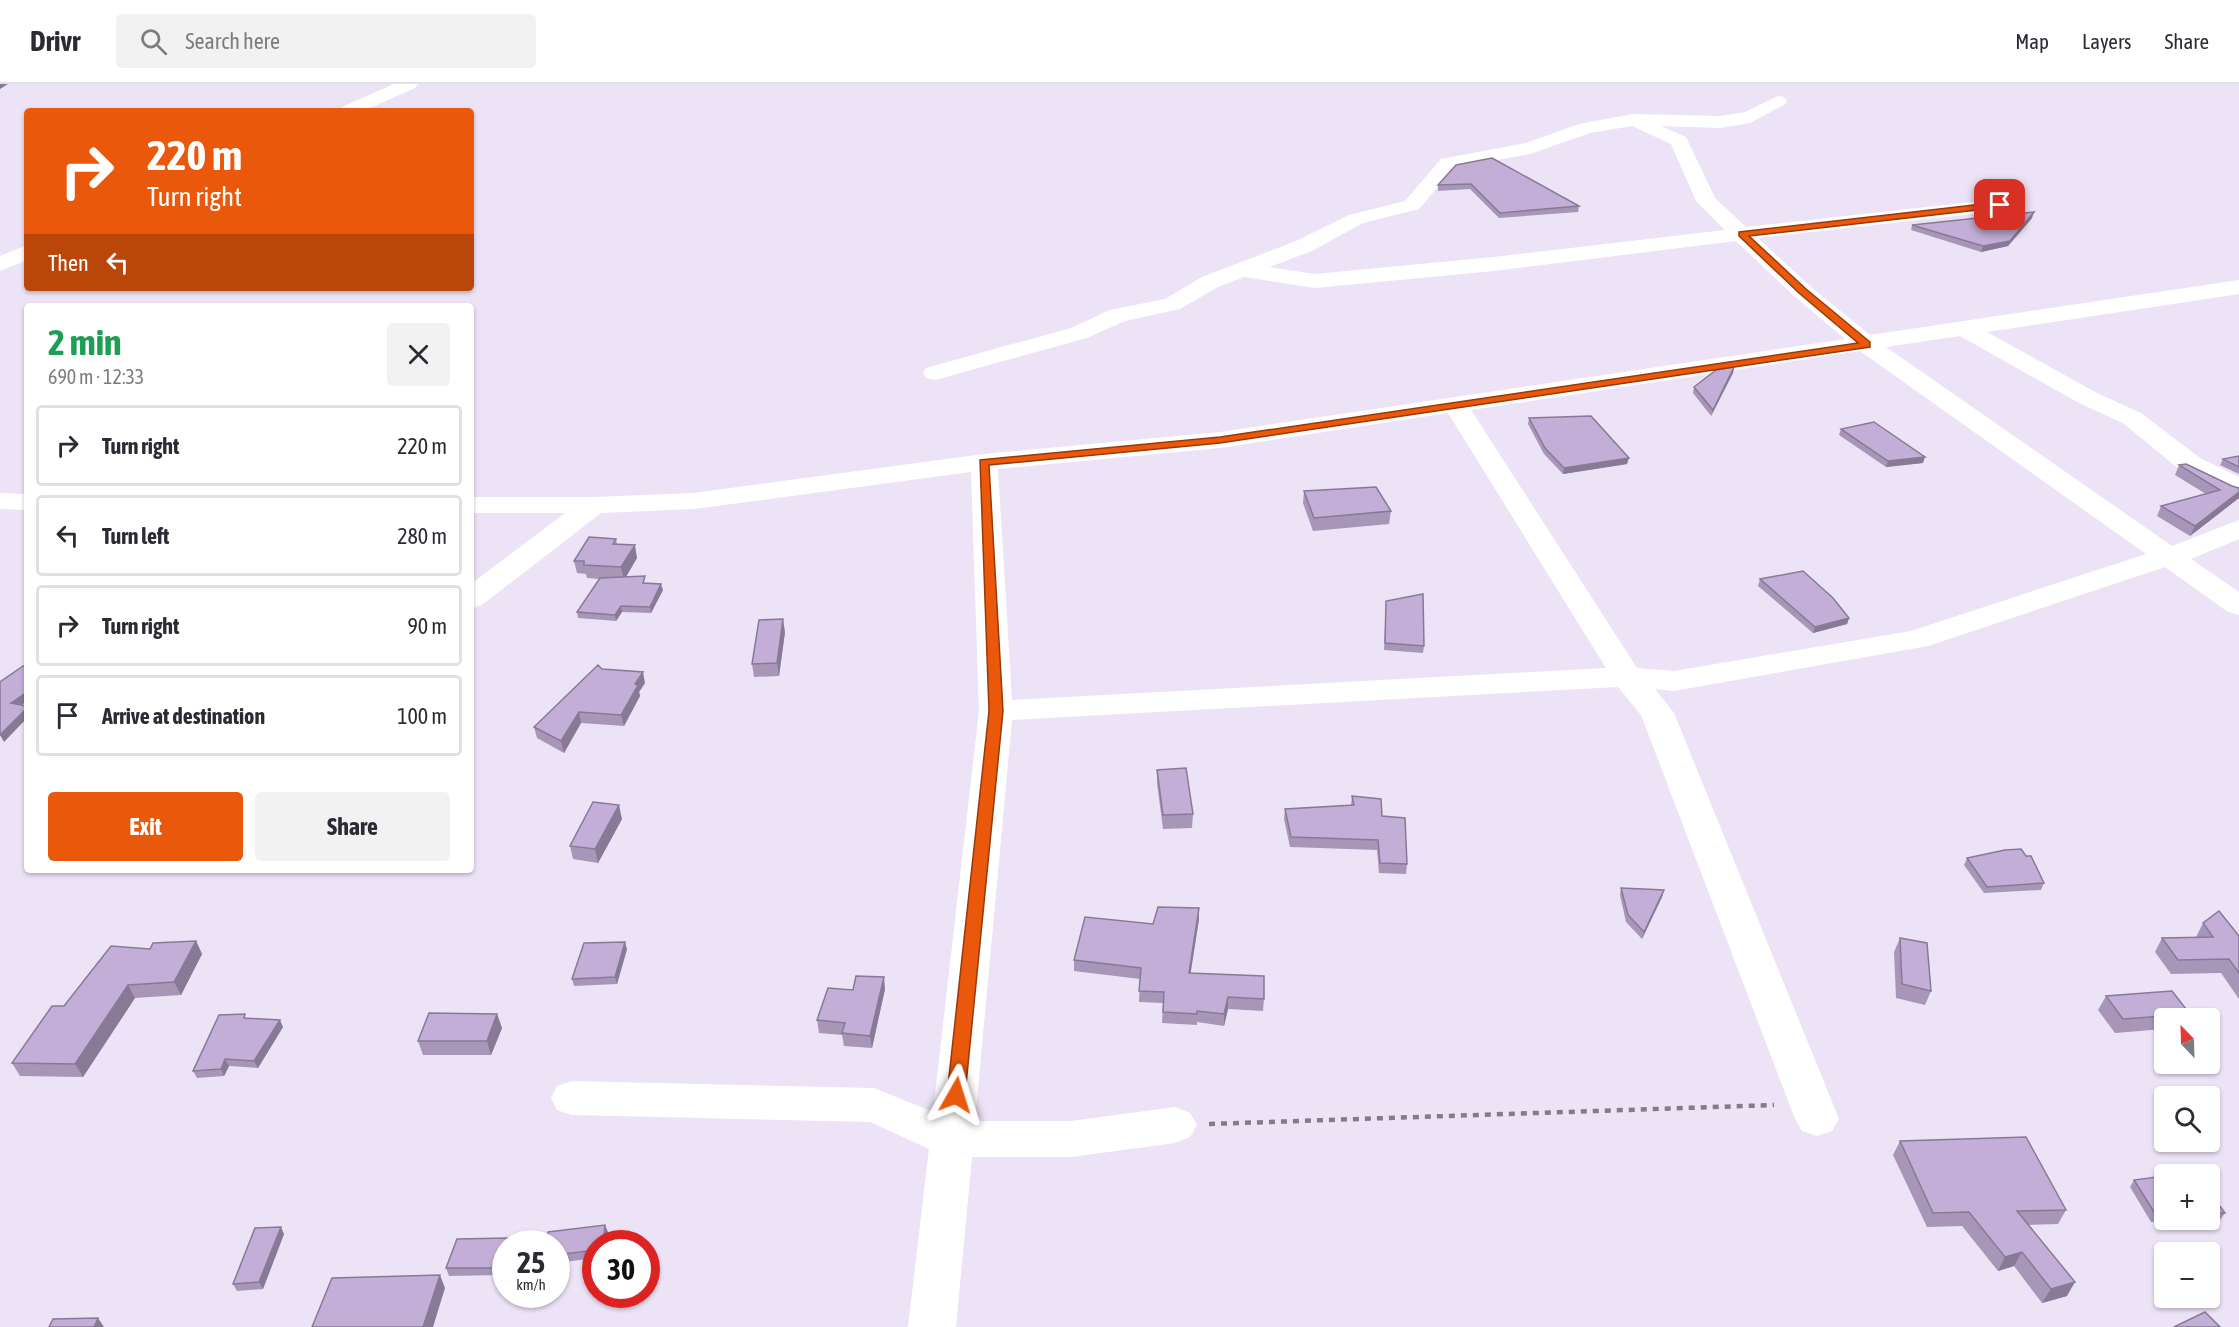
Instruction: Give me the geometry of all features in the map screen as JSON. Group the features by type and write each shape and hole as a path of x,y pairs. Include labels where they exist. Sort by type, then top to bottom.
{"street":[{"path":"355,108 409,84"},
{"path":"935,373 1079,333 1118,315 1172,304 1210,282 1304,246 1356,219 1412,206 1448,163 1530,148 1587,128 1633,120 1720,122 1750,117 1778,101"},
{"path":"1633,120 1679,141 1706,201 1802,291 1866,344 2239,606"},
{"path":"1243,270 1315,281 1494,264 2000,205"},
{"path":"0,264 24,253"},
{"path":"474,505 594,505 694,501 984,462 1220,440 2239,287"},
{"path":"1965,329 2088,398 2132,418 2190,464 2239,488"},
{"path":"1456,406 1627,677 1657,713 1814,1111"},
{"path":"932,1327 996,711 984,462"},
{"path":"0,501 24,502"},
{"path":"474,597 594,505"},
{"path":"996,711 1627,677 1674,681 1917,639 2169,556 2239,529"},
{"path":"572,1098 874,1105 951,1139 1071,1139 1175,1125"}],"path":[{"path":"1175,1125 1814,1111"}],"building":[{"path":"1492,158 1579,206 1500,213 1471,184 1438,185 1456,165"},
{"path":"2034,212 2010,241 1983,246 1912,225"},
{"path":"1734,367 1713,410 1694,387 1716,370"},
{"path":"1591,416 1629,458 1564,468 1545,448 1529,418"},
{"path":"1874,422 1925,457 1888,461 1841,429"},
{"path":"2239,456 2239,467 2223,459"},
{"path":"2186,464 2239,488 2239,492 2195,526 2161,506 2220,490 2179,465"},
{"path":"1376,487 1391,511 1314,518 1304,491"},
{"path":"589,537 616,539 613,544 635,545 621,567 584,565 584,561 574,561"},
{"path":"1803,571 1833,598 1849,618 1815,627 1760,579"},
{"path":"645,576 643,583 661,584 650,607 621,606 615,615 577,612 600,578"},
{"path":"1423,594 1424,646 1385,643 1386,601"},
{"path":"783,619 777,663 752,664 759,620"},
{"path":"598,665 602,669 643,672 621,715 579,712 561,741 534,727"},
{"path":"24,666 24,694 11,703 24,705 24,711 0,735 0,682"},
{"path":"1186,768 1193,814 1163,815 1157,770"},
{"path":"1352,796 1381,799 1382,816 1405,818 1407,864 1380,863 1378,840 1291,837 1285,809 1354,805"},
{"path":"593,802 619,805 595,849 570,846"},
{"path":"2021,849 2026,856 2031,856 2044,883 1987,887 1967,858 2005,850"},
{"path":"1621,888 1664,890 1644,932 1628,915"},
{"path":"1158,907 1199,908 1189,973 1264,976 1264,999 1228,997 1224,1014 1197,1011 1197,1014 1163,1012 1164,992 1139,991 1141,968 1074,960 1085,917 1153,924"},
{"path":"2219,911 2239,936 2239,973 2229,959 2178,960 2162,938 2213,937 2203,923"},
{"path":"1900,938 1927,943 1931,991 1902,984"},
{"path":"196,941 174,982 128,985 75,1064 12,1063 52,1006 64,1006 111,946 150,949 153,943"},
{"path":"625,942 615,977 572,979 584,943"},
{"path":"856,976 884,977 870,1036 842,1033 845,1023 817,1020 828,988 853,990"},
{"path":"2172,991 2185,1008 2154,1008 2154,1017 2123,1019 2106,996"},
{"path":"429,1013 497,1014 487,1041 418,1041"},
{"path":"245,1014 244,1018 280,1020 254,1061 225,1059 221,1069 193,1071 219,1015"},
{"path":"2026,1137 2066,1210 2017,1211 2075,1282 2051,1289 2022,1252 2005,1257 1969,1212 1933,1213 1900,1141"},
{"path":"2154,1177 2154,1212 2134,1180"},
{"path":"605,1225 604,1230 582,1230 582,1252 570,1253 570,1230 564,1230"},
{"path":"281,1227 259,1282 233,1284 255,1228"},
{"path":"492,1238 492,1268 446,1268 457,1239"},
{"path":"440,1275 423,1327 312,1327 332,1278"},
{"path":"2205,1312 2220,1327 2174,1327"},
{"path":"98,1318 94,1327 49,1327 53,1319"}],"route":[{"path":"956,1095 996,711 984,462 1220,440 1866,344 1802,291 1742,234 2000,205"}]}
